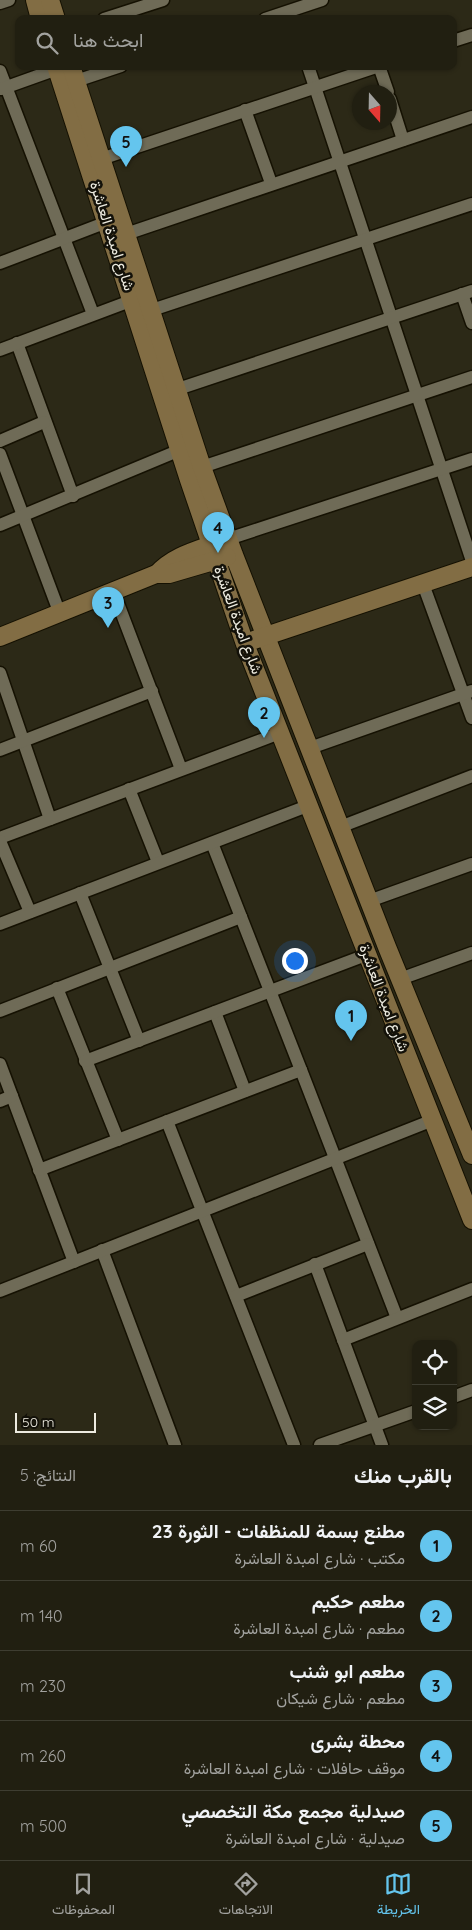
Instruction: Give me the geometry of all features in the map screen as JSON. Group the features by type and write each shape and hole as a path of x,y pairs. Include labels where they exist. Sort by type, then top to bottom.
{"main road":[{"path":"35,0 39,15"},
{"path":"50,0 55,15"},
{"name":"شارع امبدة العاشرة","path":"65,71 101,159 178,388 202,466 245,644 310,805 366,955 471,1216"},
{"name":"شارع امبدة العاشرة","path":"65,71 107,222 180,450 222,550 266,636 400,979 467,1129 472,1155"},
{"path":"0,637 114,593 156,574 165,565 222,550"},
{"path":"245,644 472,568"},
{"path":"359,933 379,926"}],"street":[{"path":"0,3 9,0"},
{"path":"116,15 163,0"},
{"path":"276,15 322,0"},
{"path":"457,40 472,35"},
{"path":"309,70 472,561"},
{"path":"101,159 367,70"},
{"path":"380,70 386,85"},
{"path":"0,71 3,88 93,314"},
{"path":"3,88 65,71"},
{"path":"246,110 271,184"},
{"path":"126,234 472,117"},
{"path":"397,121 403,140"},
{"path":"152,310 472,204"},
{"path":"0,263 107,222"},
{"path":"178,388 467,293 472,323"},
{"path":"0,350 133,300"},
{"path":"17,343 44,422 73,496"},
{"path":"202,466 472,377"},
{"path":"0,441 44,422"},
{"path":"0,525 180,450"},
{"path":"0,454 60,614"},
{"path":"222,550 440,469 472,459"},
{"path":"423,584 467,693 472,718"},
{"path":"114,593 181,769"},
{"path":"0,673 50,819"},
{"path":"0,750 152,691"},
{"path":"310,748 467,693"},
{"path":"30,912 0,840 50,819 280,732"},
{"path":"340,827 472,776"},
{"path":"129,789 158,862"},
{"path":"0,924 310,805"},
{"path":"212,843 336,1157 397,1318"},
{"path":"369,901 472,864"},
{"path":"80,892 139,1041"},
{"path":"0,1011 240,917"},
{"path":"400,979 472,953"},
{"path":"85,1061 366,955"},
{"path":"57,988 118,1140"},
{"path":"215,1012 245,1091"},
{"path":"0,1064 6,1098 39,1170 74,1262"},
{"path":"39,1170 301,1070"},
{"path":"0,1291 433,1120"},
{"path":"167,1122 294,1445"},
{"path":"236,1296 368,1244"},
{"path":"102,1250 175,1445"},
{"path":"315,1264 382,1445"},
{"path":"343,1340 472,1289"},
{"path":"457,1396 472,1390"},
{"path":"320,1445 412,1412"}],"place":[{"name":"صيدلية مجمع مكة التخصصي","path":"126,167"},
{"name":"محطة بشرى","path":"218,553"},
{"name":"مطعم ابو شنب","path":"108,628"},
{"name":"مطعم حكيم","path":"264,738"},
{"name":"مطنع بسمة للمنظفات - الثورة 23","path":"351,1041"}]}
